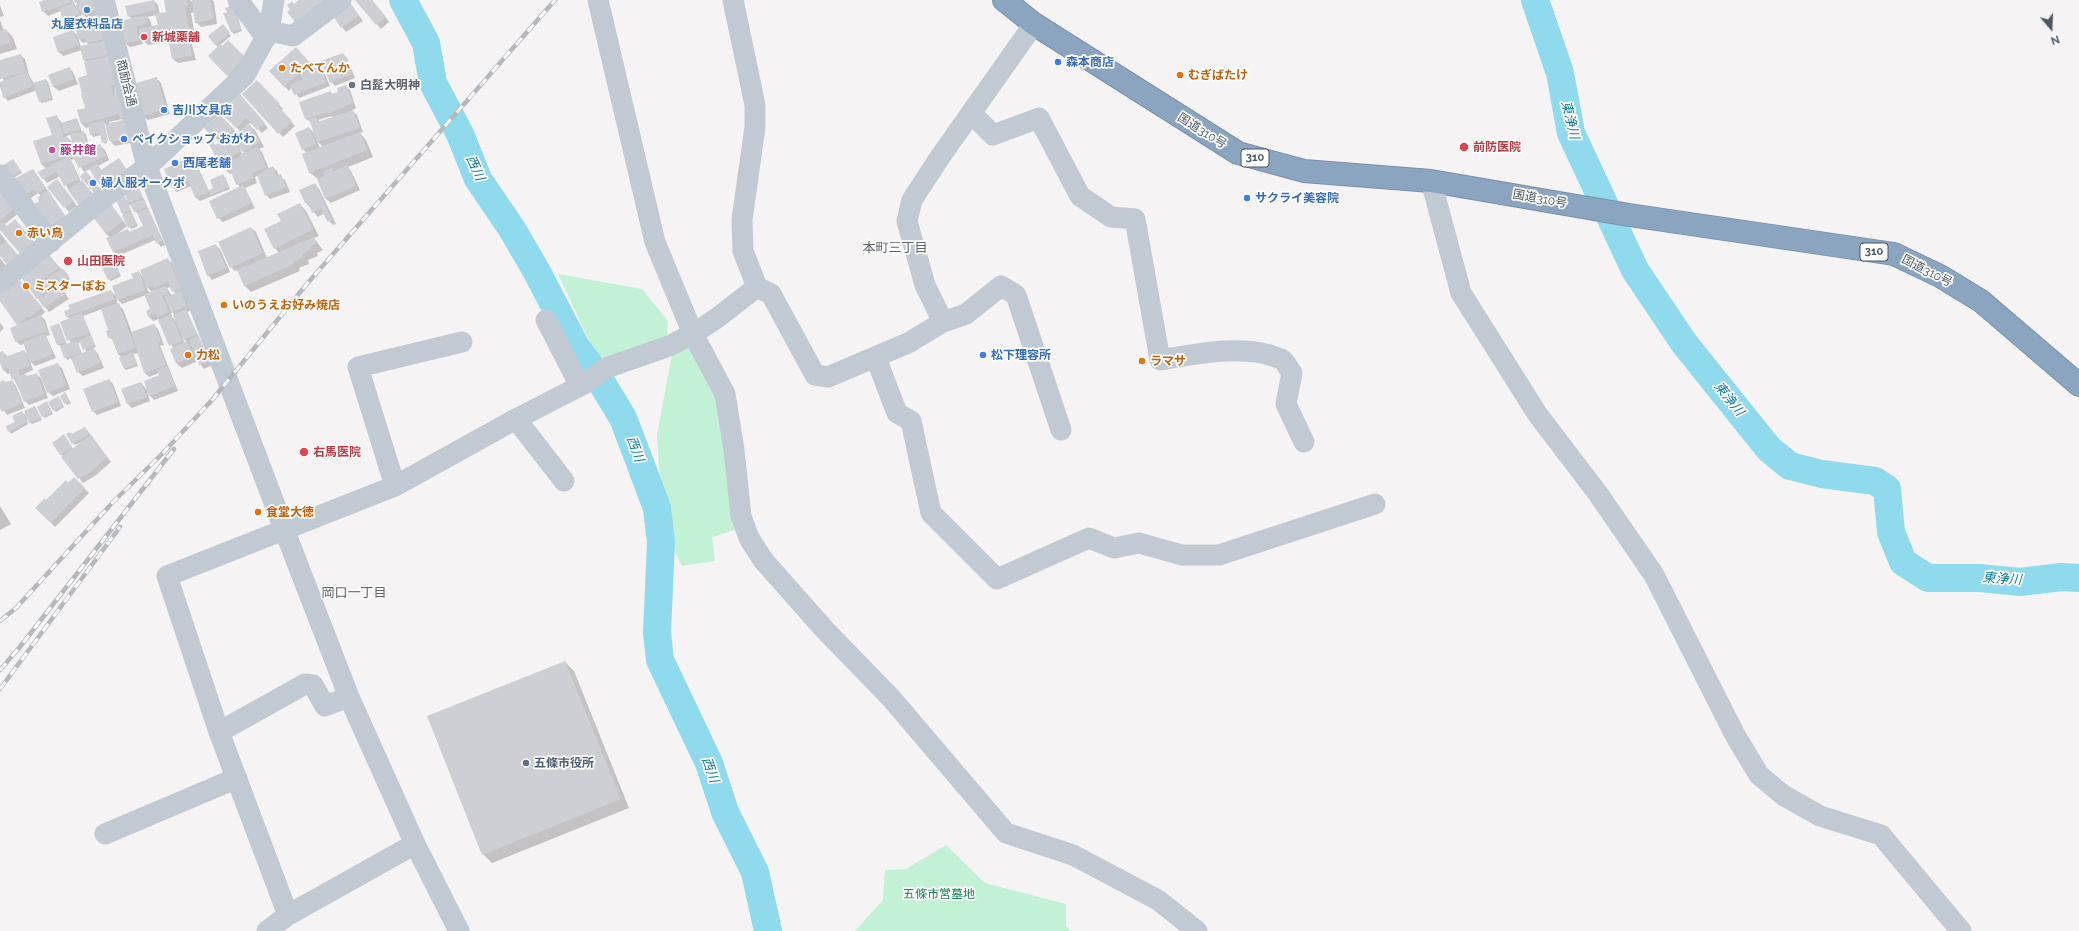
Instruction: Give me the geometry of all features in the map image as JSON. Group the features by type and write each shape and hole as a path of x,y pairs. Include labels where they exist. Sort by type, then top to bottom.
{"highway":[{"name":"国道310号","path":"1004,0 1034,24 1238,153 1304,171 1431,181 1629,215 1894,254 1940,276 1981,301 2079,385"}],"street":[{"name":"商励会通","path":"104,0 147,167 284,529 349,697 415,844 459,931"},
{"path":"238,0 267,35 293,36 341,0"},
{"path":"0,283 102,199 147,167 245,75 267,35 274,0"},
{"path":"598,0 655,242 693,334 725,394 734,450 741,516 749,538 763,560 824,630 892,698 1006,833 1073,855 1158,900 1197,931"},
{"path":"733,0 755,105 755,127 742,220 742,250 757,287 771,294 815,375 828,377 876,358 908,343 943,322 966,314 1001,286 1016,294 1061,430"},
{"path":"943,322 925,285 906,221 912,200 1034,24"},
{"path":"971,113 993,135 1039,118 1080,196 1111,217 1134,219 1160,360 1208,352 1254,351 1282,360 1292,373 1286,404 1304,442"},
{"path":"0,175 51,242"},
{"path":"1431,181 1461,292 1538,415 1599,495 1654,575 1735,736 1759,775 1783,795 1820,816 1881,835 1961,931"},
{"path":"288,915 219,732 167,576 395,486 516,419 582,385 606,368 669,346 693,334 717,318 757,287"},
{"path":"546,320 582,385"},
{"path":"395,486 358,367 462,342"},
{"path":"876,358 897,413 911,421 931,513 997,579 1089,538 1114,548 1139,543 1182,554 1219,555 1375,504"},
{"path":"516,419 564,480"},
{"path":"219,732 305,684 312,685 325,706 349,697"},
{"path":"105,834 237,778"},
{"path":"266,931 288,915 415,844"}],"green space":[{"path":"558,274 642,289 668,321 667,341 601,366"},
{"path":"692,343 718,397 735,530 712,537 715,561 682,566 672,546 661,503 657,435 673,349"},
{"name":"五條市営墓地","path":"946,845 985,883 1066,904 1066,926 1070,931 855,931 883,900 885,870 906,869"}],"building":[{"path":"44,0 70,0 70,3 42,12 39,2"},
{"path":"71,0 73,0 75,5 77,4 80,14 63,20 59,8 72,4"},
{"path":"74,0 99,0 102,8 82,15 78,2 75,3"},
{"path":"154,0 156,10 128,17 125,6"},
{"path":"164,0 187,0 188,6 185,6 189,30 140,39 139,29 158,25 155,14 166,12"},
{"path":"192,0 210,0 214,19 195,23"},
{"path":"299,0 333,0 298,26 287,12 290,9 287,5 292,1 294,4"},
{"path":"355,0 372,0 386,17 376,25"},
{"path":"350,2 359,16 341,28 334,17"},
{"path":"233,5 241,29 231,32 223,13 227,12 225,8"},
{"path":"146,15 148,23 136,26 139,40 124,44 120,21"},
{"path":"106,23 109,38 86,43 85,38 78,39 76,30"},
{"path":"223,24 230,33 215,45 208,36"},
{"path":"6,29 11,42 0,46 0,31"},
{"path":"73,30 79,45 58,53 53,37"},
{"path":"188,34 192,56 172,59 168,38"},
{"path":"110,40 113,54 83,60 80,46"},
{"path":"228,40 245,57 227,76 208,56 220,44 222,46"},
{"path":"296,47 310,63 284,87 269,71"},
{"path":"343,53 352,74 330,83 321,61"},
{"path":"21,54 26,72 0,79 0,60"},
{"path":"112,55 119,84 111,86 114,99 114,87 120,86 128,116 120,118 119,114 81,124 77,110 85,108 78,78 87,75 84,62"},
{"path":"320,66 326,82 294,95 290,85 302,80 300,74"},
{"path":"69,67 74,79 53,87 48,75"},
{"path":"27,72 33,86 3,98 0,82"},
{"path":"157,77 166,109 142,116 133,84"},
{"path":"46,79 51,98 39,102 33,83"},
{"path":"257,80 280,104 278,106 292,121 278,134 242,94"},
{"path":"346,85 353,103 328,114 328,112 305,119 299,102 331,91 332,94 338,92 337,88"},
{"path":"240,94 265,123 257,130 246,118 236,128 221,113"},
{"path":"353,110 360,128 317,142 309,119 316,117 318,122"},
{"path":"219,114 234,129 223,140 218,135 215,139 204,128"},
{"path":"57,115 64,137 67,136 73,154 41,164 33,141 52,135 46,118"},
{"path":"77,118 81,129 64,134 61,123"},
{"path":"127,119 131,138 110,142 106,124"},
{"path":"104,121 108,141 102,143 100,133 90,135 88,124"},
{"path":"250,124 260,142 242,152 233,134"},
{"path":"309,127 316,144 302,150 295,133"},
{"path":"84,131 88,148 74,151 70,134"},
{"path":"360,132 367,150 309,173 302,154"},
{"path":"232,136 240,152 224,160 222,155 216,158 208,142 212,140 215,145"},
{"path":"100,144 106,156 79,168 73,157"},
{"path":"258,147 266,167 252,173 254,178 236,185 230,169 225,170 222,164 241,157 240,154"},
{"path":"69,156 80,179 64,186 57,172 42,179 38,172"},
{"path":"192,157 209,192 195,197 188,181 172,188 164,169"},
{"path":"119,158 128,172 104,191 89,169 97,163 101,170"},
{"path":"13,159 21,171 6,180 0,167"},
{"path":"347,165 356,186 325,199 317,179 324,176 323,172 332,168 333,172"},
{"path":"273,166 277,176 281,174 286,187 265,196 257,175"},
{"path":"33,169 46,188 37,194 34,189 22,198 12,180"},
{"path":"86,171 101,190 96,195 80,176"},
{"path":"223,174 229,187 211,195 209,190 213,188 210,180"},
{"path":"57,179 74,201 64,208 47,187"},
{"path":"82,180 95,197 81,208 68,190"},
{"path":"315,183 332,220 328,222 322,212 324,212 322,208 312,213 308,202 305,203 299,190"},
{"path":"243,185 252,203 217,219 209,201"},
{"path":"0,187 16,207 0,221"},
{"path":"139,188 143,198 128,203 125,193"},
{"path":"48,190 65,216 47,228 32,206 39,201 37,198"},
{"path":"125,196 131,210 122,214 116,200"},
{"path":"144,199 147,207 134,212 130,204"},
{"path":"300,203 313,229 274,249 264,229 281,221 277,214"},
{"path":"111,204 123,221 106,234 93,217"},
{"path":"148,208 162,241 156,243 153,235 113,252 106,238 128,229 129,232 143,226 137,213"},
{"path":"131,211 137,224 128,228 122,215"},
{"path":"15,219 36,244 22,256 0,230 0,223 3,221 7,226"},
{"path":"251,227 263,253 230,268 218,242"},
{"path":"314,237 317,243 311,246 312,249 302,254 303,257 293,262 294,264 244,286 237,270"},
{"path":"6,241 21,258 10,268 0,256 0,246"},
{"path":"216,244 226,268 207,276 198,251"},
{"path":"49,254 59,268 44,279 51,288 37,299 20,276"},
{"path":"112,257 120,274 108,280 100,263"},
{"path":"168,258 181,289 172,292 168,282 154,288 153,285 147,288 140,270"},
{"path":"62,268 69,276 54,288 47,279"},
{"path":"139,271 145,290 117,300 112,286 133,278 131,274"},
{"path":"18,278 42,307 29,318 28,316 17,325 0,301 0,292"},
{"path":"60,285 66,294 44,308 38,299"},
{"path":"166,286 169,294 162,296 169,312 157,317 156,314 148,317 146,311 150,309 144,294"},
{"path":"111,290 115,299 66,317 64,311 70,309 68,305"},
{"path":"181,291 187,306 171,312 165,297"},
{"path":"119,303 135,348 118,354 111,337 108,338 106,331 108,330 101,309"},
{"path":"186,309 197,334 184,340 173,315"},
{"path":"82,313 89,333 67,341 60,322"},
{"path":"171,314 182,341 169,346 158,320"},
{"path":"41,315 47,331 15,342 10,328"},
{"path":"59,323 66,342 57,345 50,327"},
{"path":"154,324 161,341 157,342 166,365 144,373 131,332"},
{"path":"45,334 53,354 30,363 23,342"},
{"path":"91,335 95,345 83,350 79,340"},
{"path":"199,336 209,361 199,365 189,340"},
{"path":"77,340 81,353 64,358 60,346"},
{"path":"187,341 194,356 176,364 170,349"},
{"path":"94,348 100,363 77,373 71,358"},
{"path":"24,350 30,366 18,370 20,376 25,374 27,376 37,373 44,394 24,402 15,378 12,380 8,368 3,370 0,363 0,352 3,351 5,357"},
{"path":"133,352 137,364 124,369 119,358"},
{"path":"58,363 66,385 47,393 38,370"},
{"path":"167,366 175,386 149,396 144,381 159,375 157,370"},
{"path":"109,379 118,402 92,412 83,389"},
{"path":"4,380 6,383 12,380 22,403 2,412 0,408 0,382"},
{"path":"141,382 147,397 127,404 121,389"},
{"path":"65,392 70,401 64,404 60,396"},
{"path":"59,396 63,405 53,411 48,402"},
{"path":"47,401 52,412 42,417 37,407"},
{"path":"35,406 41,418 29,423 24,411"},
{"path":"22,411 27,422 8,432 6,426 15,422 12,416"},
{"path":"85,427 89,434 72,444 66,434 70,432 72,434"},
{"path":"64,434 72,447 60,455 52,443"},
{"path":"91,435 107,457 92,471 78,479 61,457"},
{"path":"74,477 85,488 51,523 35,508 44,499 46,500 66,480 68,483"},
{"path":"565,661 621,799 482,855 427,716"}],"waterway":[{"name":"西川","path":"403,0 426,43 433,83 460,134 478,179 512,229 537,272 576,347 597,375 623,418 657,508 661,542 657,633 660,660 709,763 725,812 755,872 768,931"},
{"name":"東浄川","path":"1535,0 1560,73 1571,133 1635,270 1684,343 1769,449 1790,466 1822,474 1875,481 1887,489 1891,532 1903,562 1928,578 1980,578 2020,582 2062,577 2079,578"}],"railway":[{"path":"0,621 16,608 113,502 162,454 212,400 306,285 555,0"},
{"path":"0,670 19,648 174,449"},
{"path":"0,689 120,527"}],"place":[{"name":"丸屋衣料品店","path":"87,10"},
{"name":"新城薬舗","path":"144,37"},
{"name":"森本商店","path":"1058,62"},
{"name":"たべてんか","path":"282,68"},
{"name":"むぎばたけ","path":"1180,75"},
{"name":"白髭大明神","path":"352,85"},
{"name":"吉川文具店","path":"164,110"},
{"name":"ベイクショップ おがわ","path":"124,139"},
{"name":"前防医院","path":"1464,147"},
{"name":"藤井館","path":"52,150"},
{"name":"西尾老舗","path":"175,163"},
{"name":"婦人服オークボ","path":"93,183"},
{"name":"サクライ美容院","path":"1247,198"},
{"name":"赤い鳥","path":"19,233"},
{"name":"山田医院","path":"68,261"},
{"name":"ミスターぽお","path":"26,286"},
{"name":"いのうえお好み焼店","path":"224,305"},
{"name":"力松","path":"188,355"},
{"name":"松下理容所","path":"983,355"},
{"name":"ラマサ","path":"1142,361"},
{"name":"右馬医院","path":"304,452"},
{"name":"食堂大徳","path":"258,512"},
{"name":"五條市役所","path":"526,763"}],"district":[{"name":"本町三丁目","path":"895,248"},
{"name":"岡口一丁目","path":"354,593"}]}
